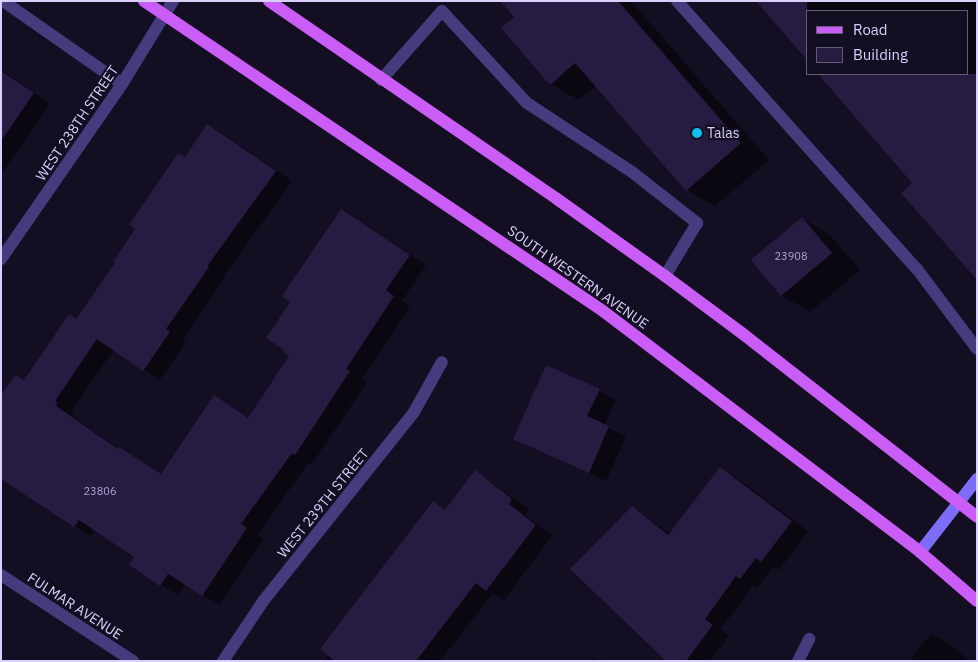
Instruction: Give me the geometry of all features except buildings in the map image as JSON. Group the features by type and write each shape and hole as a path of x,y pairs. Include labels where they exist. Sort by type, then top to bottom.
{"main road":[{"name":"SOUTH WESTERN AVENUE","path":"144,1 603,311 920,552 977,601"},
{"path":"268,1 557,199 665,276 743,334 977,517"}],"street":[{"path":"3,1 122,84"},
{"name":"WEST 238TH STREET","path":"1,259 122,84 174,1"},
{"path":"677,1 917,268 977,349"},
{"path":"382,80 438,6 527,103 632,172 697,223 665,276"},
{"name":"WEST 239TH STREET","path":"224,661 264,600 414,412 442,362"},
{"path":"920,552 977,479"},
{"name":"FULMAR AVENUE","path":"1,575 134,661"},
{"path":"798,661 809,639"}],"place":[{"name":"Talas","path":"697,133"}]}
